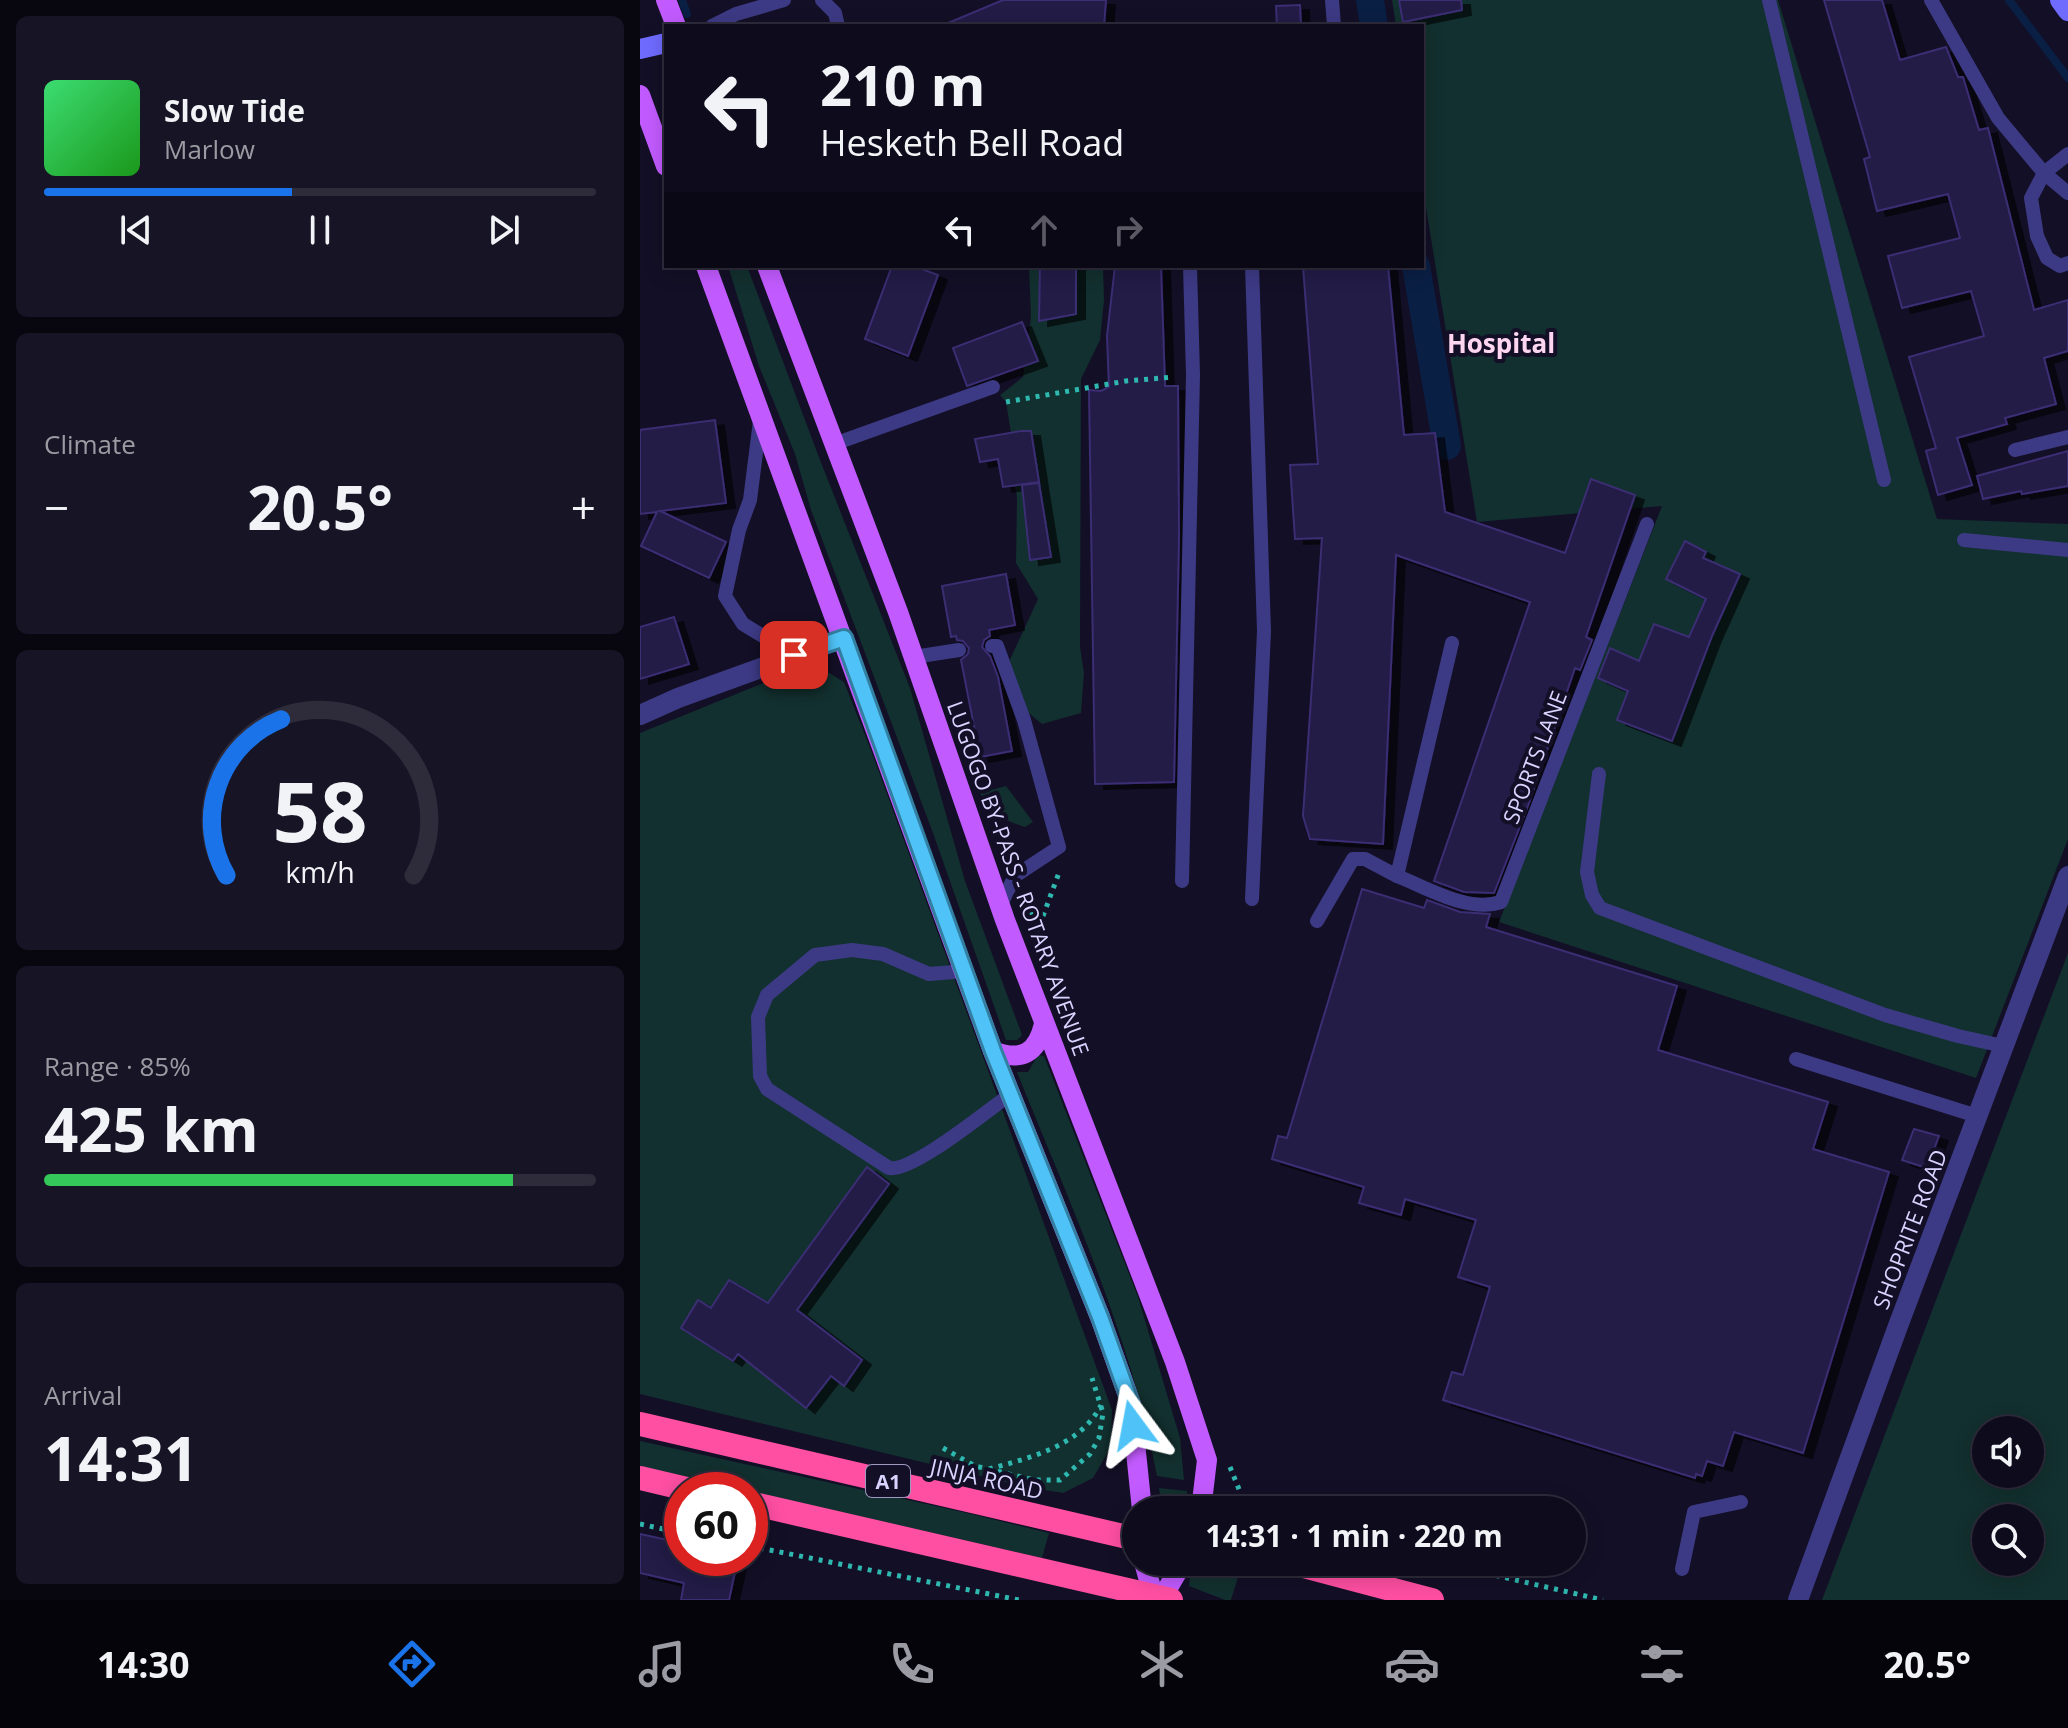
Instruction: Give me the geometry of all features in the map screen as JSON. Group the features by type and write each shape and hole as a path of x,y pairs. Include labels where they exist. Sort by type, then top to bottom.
{"highway":[{"name":"JINJA ROAD","path":"640,1424 1122,1536"},
{"path":"640,1478 664,1484"},
{"name":"A1","path":"768,1507 1162,1598"},
{"path":"1341,1576 1432,1600"}],"main road":[{"path":"666,0 675,24"},
{"path":"2060,0 2068,11"},
{"path":"640,49 664,43"},
{"path":"640,95 664,161"},
{"path":"707,268 993,1051 1100,1317 1131,1404 1141,1496"},
{"name":"LUGOGO BY-PASS - ROTARY AVENUE","path":"768,268 914,657 1000,906 1175,1362 1207,1460 1203,1496"},
{"path":"993,1051 1015,1056 1029,1052 1040,1042 1044,1024"},
{"path":"1151,1576 1162,1598"},
{"path":"1162,1598 1175,1576"}],"street":[{"path":"640,715 844,638"},
{"name":"SHOPRITE ROAD","path":"1798,1600 2068,876"}],"lane":[{"path":"716,24 736,14 784,0"},
{"path":"822,0 835,13 838,24"},
{"path":"1332,0 1334,24"},
{"path":"1769,0 1884,480"},
{"path":"1931,0 1998,118 2044,173 2068,193"},
{"path":"2068,154 2044,173 2031,198 2037,236 2047,258 2060,266 2068,263"},
{"path":"1182,881 1193,375 1190,268"},
{"path":"1252,268 1264,631 1252,899"},
{"path":"834,444 993,387"},
{"path":"761,413 750,500 739,530 725,596 743,624 794,655"},
{"path":"2015,450 2068,437"},
{"name":"SPORTS LANE","path":"1397,876 1471,904 1486,907 1501,902 1647,524"},
{"path":"1964,540 2068,550"},
{"path":"1317,921 1353,859 1365,859 1397,876 1452,643"},
{"path":"992,646 997,646 1024,720 1059,847 1015,876 1000,906"},
{"path":"914,657 959,650"},
{"path":"1599,774 1587,872 1592,895 1600,908 1885,1015 2003,1046"},
{"path":"966,971 929,974 883,954 852,950 815,955 767,995 758,1017 760,1076 767,1089 793,1107 896,1170 944,1142 1011,1094"},
{"path":"1796,1059 1977,1116"},
{"path":"1682,1569 1694,1512 1741,1502"}],"path":[{"path":"1006,402 1126,381 1193,375"},
{"path":"1036,935 1062,866"},
{"path":"943,1448 988,1470 1034,1480 1060,1480 1090,1454 1099,1438 1103,1413 1092,1378"},
{"path":"988,1470 1040,1456 1085,1428 1101,1404"},
{"path":"640,1524 664,1529"},
{"path":"768,1550 1019,1600"},
{"path":"1498,1576 1603,1600"}],"green space":[{"path":"1392,0 1778,0 1937,519 2068,524 2068,839 1976,1078 1499,922 1662,506 1477,522 1424,195 1424,24 1396,24"},
{"path":"729,268 748,268 910,688 965,881 1022,1035 1017,1040 1006,1040 933,833 811,510 795,454 759,366"},
{"path":"1029,268 1103,268 1100,340 1081,379 1080,647 1084,673 1081,713 1042,724 1019,705 1008,664 1038,599 1016,563 1017,498 1009,445 1011,433 1006,402 1000,395 1023,377 1031,317"},
{"path":"805,670 826,671 844,682 1112,1410 1111,1447 1093,1478 1063,1493 1025,1487 640,1394 640,733 773,679"},
{"path":"1006,786 1033,822 1025,827 998,815 980,793"},
{"path":"2068,953 2068,1600 1822,1600"},
{"path":"1038,1055 1044,1056 1138,1297 1180,1438 1184,1480 1157,1476 1132,1372 1115,1321 1017,1072 1028,1072"},
{"path":"640,1441 1049,1533 1042,1558 768,1495 768,1472 666,1472 640,1466"},
{"path":"1159,1488 1187,1491 1187,1496 1160,1496"},
{"path":"1190,1576 1238,1577 1231,1600 1189,1586"}],"building":[{"path":"1003,0 1106,0 1104,24 946,24"},
{"path":"1399,0 1461,0 1462,10 1403,22"},
{"path":"1824,0 1882,0 1900,60 1946,47 1958,77 1963,77 1979,130 1988,128 2034,310 2068,300 2068,351 2044,358 2056,404 2005,418 2007,424 1957,438 1972,485 1938,495 1926,451 1936,448 1909,357 1984,336 1971,291 1902,308 1888,256 1960,238 1948,194 1877,211 1864,159 1870,157"},
{"path":"1300,5 1301,24 1277,24 1276,6"},
{"path":"891,268 919,268 938,275 908,356 865,339"},
{"path":"1040,268 1076,268 1076,314 1039,321"},
{"path":"1115,268 1161,268 1165,386 1178,386 1179,538 1174,782 1095,784 1089,390 1101,391 1109,387 1107,336"},
{"path":"1303,268 1388,268 1404,435 1435,433 1445,512 1565,553 1591,479 1635,495 1586,637 1592,640 1580,670 1575,668 1529,803 1494,893 1464,892 1434,881 1530,602 1396,555 1383,844 1310,839 1303,816 1322,538 1295,539 1290,465 1318,464"},
{"path":"1022,322 1038,361 967,386 953,348"},
{"path":"715,420 726,503 660,511 726,542 709,578 641,546 657,512 640,514 640,430"},
{"path":"1031,431 1039,482 1003,487 998,459 980,462 975,439"},
{"path":"2068,451 2068,486 1983,499 1977,476"},
{"path":"1039,483 1051,557 1030,560 1022,485"},
{"path":"1685,541 1706,552 1703,558 1740,574 1712,636 1672,741 1617,720 1628,691 1598,678 1610,648 1639,661 1654,624 1689,637 1706,599 1666,579"},
{"path":"1006,574 1015,625 989,630 990,636 984,640 982,647 990,656 998,677 1012,751 980,757 961,660 968,654 969,648 956,636 951,637 942,586"},
{"path":"674,617 689,664 640,679 640,627"},
{"path":"1362,889 1424,908 1427,900 1460,912 1490,914 1486,927 1677,986 1658,1050 1828,1102 1813,1149 1889,1172 1803,1453 1734,1432 1723,1466 1707,1461 1702,1476 1696,1474 1695,1478 1443,1400 1452,1372 1463,1375 1490,1287 1458,1277 1476,1220 1405,1199 1401,1215 1359,1203 1364,1187 1272,1159 1278,1136 1287,1138"},
{"path":"1914,1129 1939,1136 1927,1168 1902,1160"},
{"path":"867,1167 889,1184 797,1310 862,1360 844,1386 831,1376 806,1408 738,1354 733,1361 681,1328 698,1300 711,1308 729,1280 768,1303"},
{"path":"640,1534 664,1539 664,1576 734,1576 729,1600 681,1600 684,1583 640,1573"}],"waterway":[{"path":"682,0 687,14"},
{"path":"1370,0 1374,24"},
{"path":"2009,0 2068,78"},
{"path":"1416,268 1447,446"}],"district":[{"name":"Hospital","path":"1501,343"}],"route":[{"path":"794,655 844,638 993,1051 1100,1317 1131,1404 1133,1425"}]}
